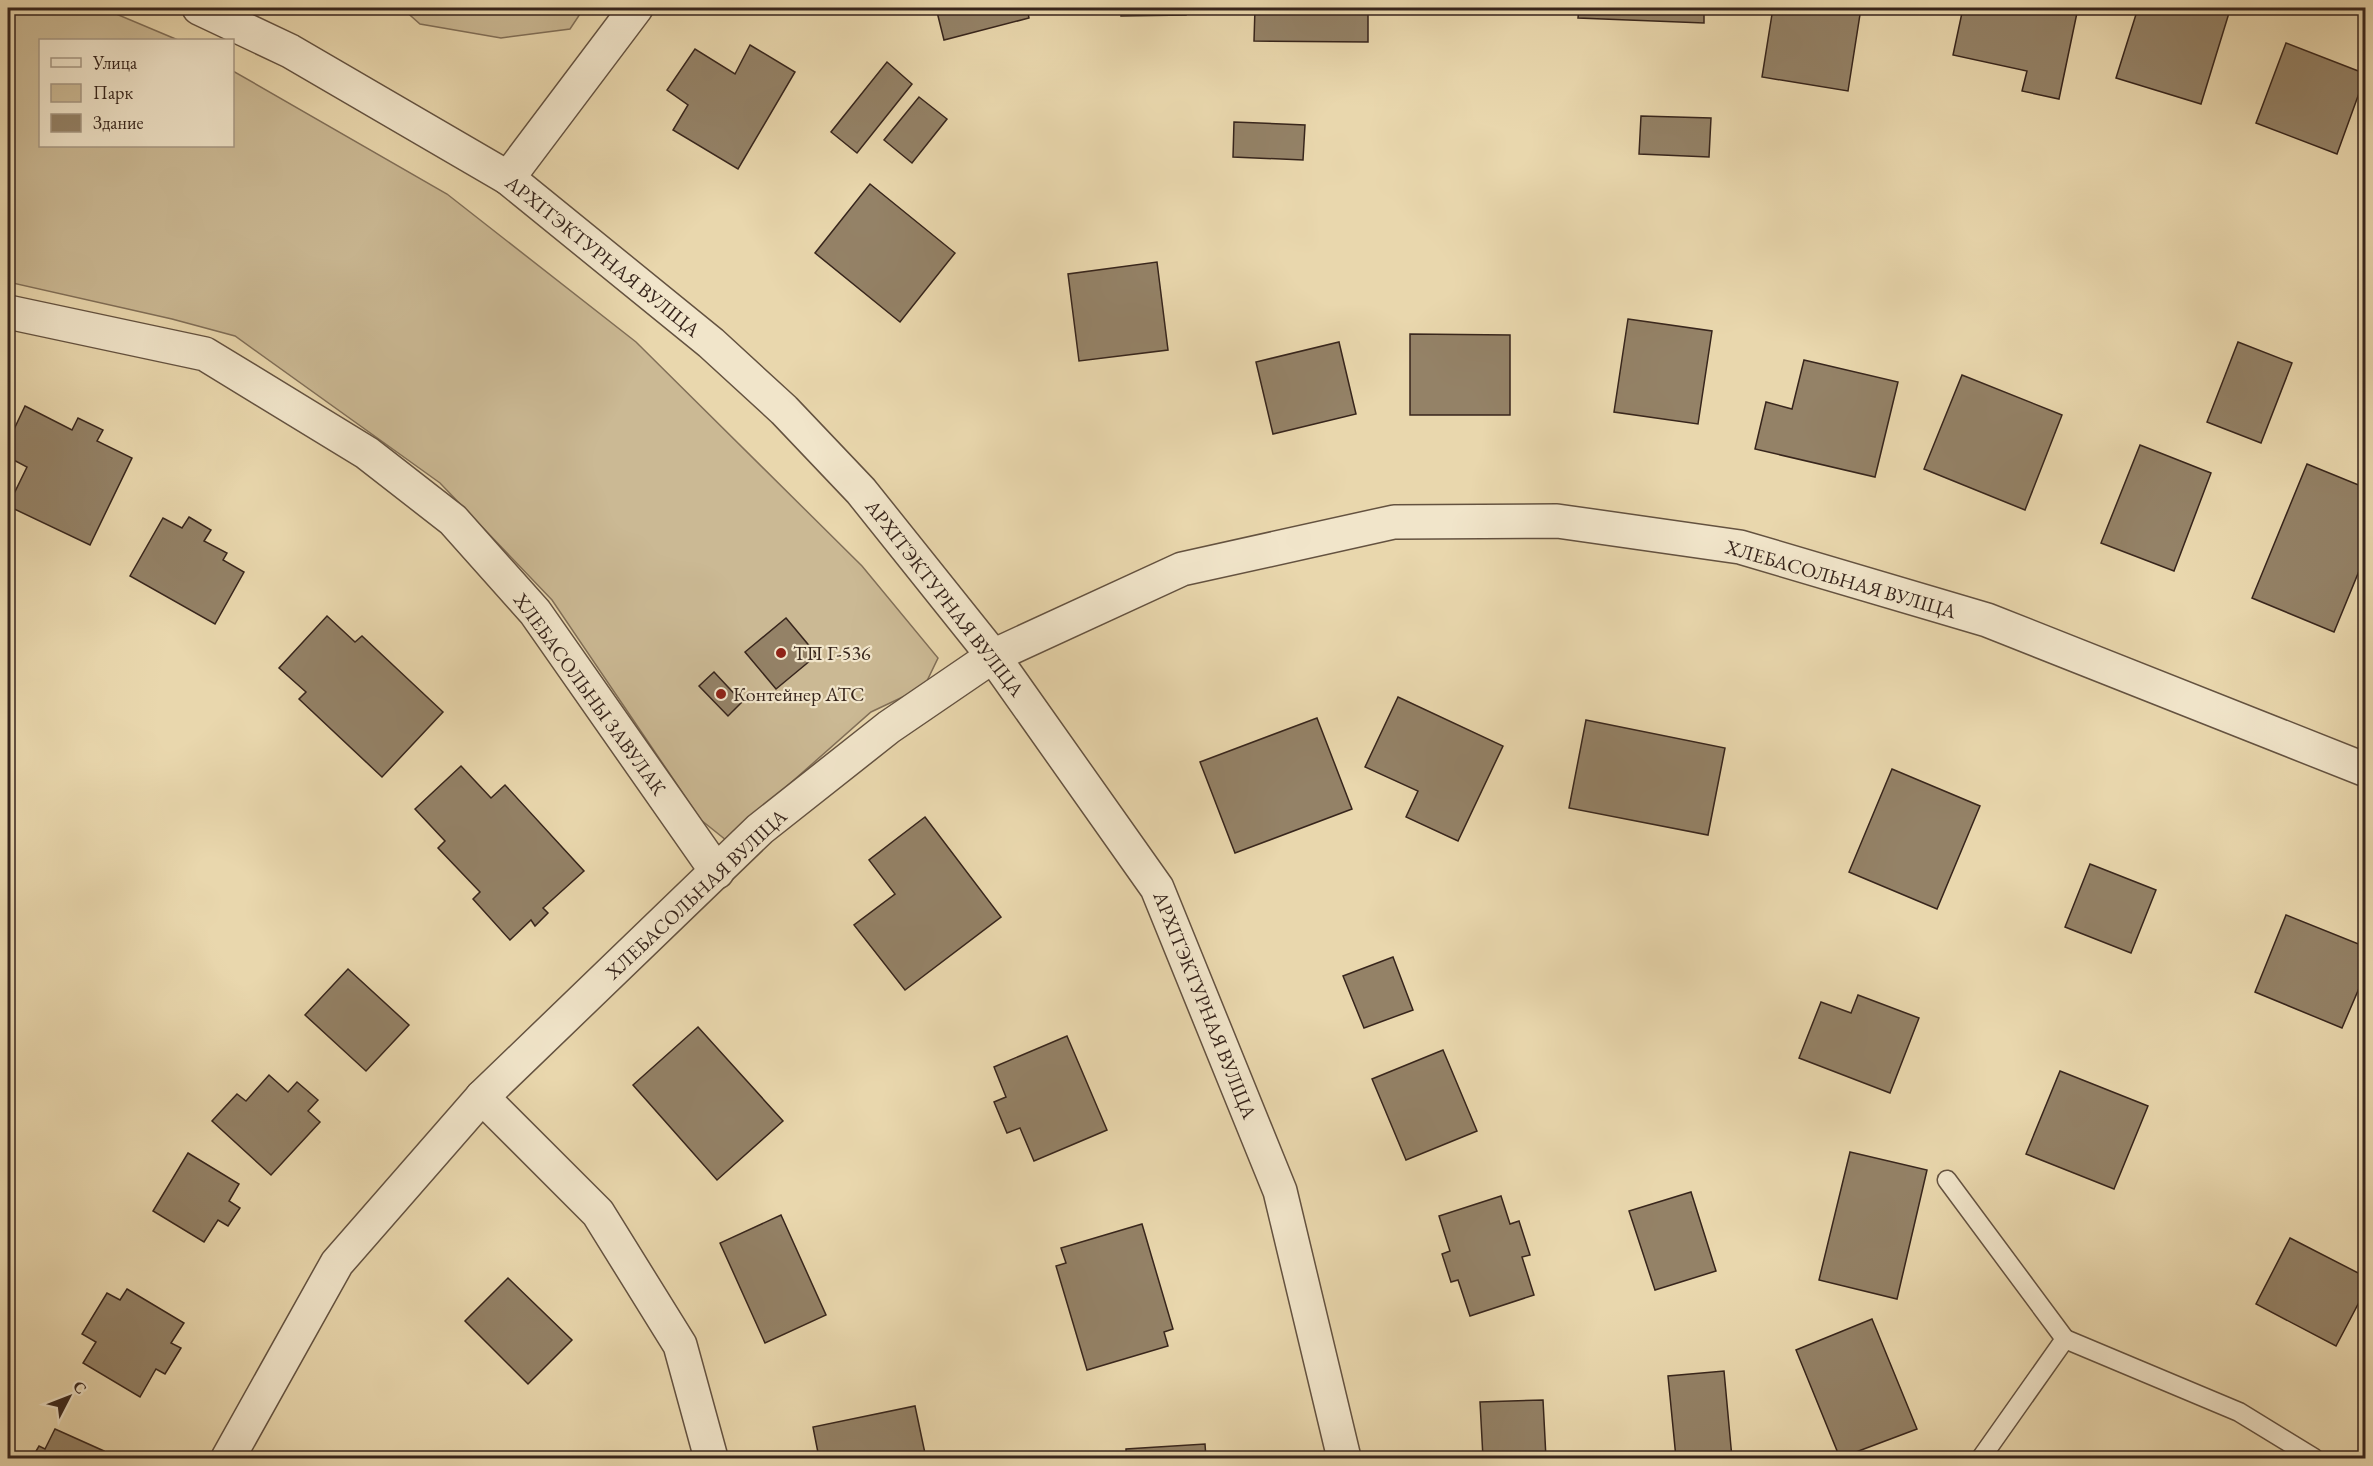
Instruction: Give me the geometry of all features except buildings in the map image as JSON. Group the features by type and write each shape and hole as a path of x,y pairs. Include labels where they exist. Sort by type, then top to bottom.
{"street":[{"name":"АРХІТЭКТУРНАЯ ВУЛІЦА","path":"199,8 290,51 507,178 711,343 784,410 861,491 993,656 1157,888 1280,1191 1344,1458"},
{"path":"507,178 636,8"},
{"name":"ХЛЕБАСОЛЬНЫ ЗАВУЛАК","path":"8,312 206,354 367,453 453,520 536,612 717,872"},
{"name":"ХЛЕБАСОЛЬНАЯ ВУЛІЦА","path":"228,1458 337,1263 482,1097 760,829 889,727 993,656 1182,569 1394,522 1557,521 1740,547 1987,620 2366,770"},
{"path":"482,1097 598,1213 680,1346 711,1458"}],"lane":[{"path":"1947,1180 2065,1340 2240,1412 2313,1458"},
{"path":"1981,1458 2065,1340"}],"green space":[{"path":"8,8 102,8 176,39 39,39 39,147 234,147 234,72 447,194 636,342 862,566 938,658 924,687 871,712 726,840 701,820 552,600 440,483 235,336 172,319 8,282"},
{"path":"402,8 584,8 570,29 501,38 420,24"}],"place":[{"name":"ТП Г-536","path":"781,653"},
{"name":"Контейнер АТС","path":"721,694"}]}
